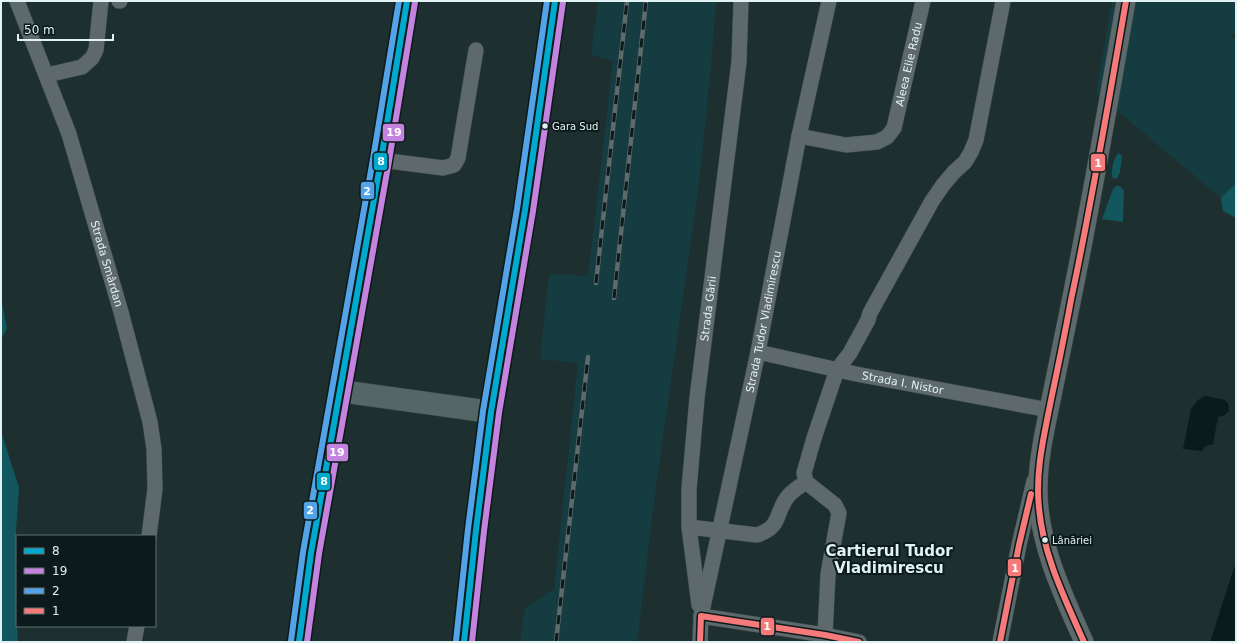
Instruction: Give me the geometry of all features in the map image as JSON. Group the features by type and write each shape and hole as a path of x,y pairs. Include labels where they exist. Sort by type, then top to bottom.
{"main road":[{"path":"299,642 310,553 381,160 407,1"},
{"path":"464,642 491,412 525,210 555,1"},
{"path":"340,392 491,412"}],"street":[{"name":"Strada Smârdan","path":"17,1 69,134 121,312 150,422 154,449 155,489 149,535"},
{"path":"47,75 82,67 92,58 96,50 101,1"},
{"name":"Strada Gării","path":"701,616 689,527 690,490 697,398 739,62 741,1"},
{"name":"Strada Tudor Vladimirescu","path":"700,642 701,616 758,352 799,136 829,1"},
{"name":"Aleea Elie Radu","path":"799,136 846,145 877,142 887,137 894,128 923,1"},
{"path":"825,635 828,574 839,513 835,505 806,482 804,473 837,370 850,353 868,320 870,313 932,201 954,172 966,162 972,152 976,140 1003,1"},
{"path":"1000,642 1019,545 1042,445 1090,207 1126,1"},
{"path":"381,160 443,168 454,164 458,158 476,50"},
{"name":"Strada I. Nistor","path":"758,352 837,370 1049,410"},
{"path":"1042,445 1038,488 1044,539 1069,609 1084,642"},
{"path":"689,527 757,535 769,530 774,525 786,499 792,491 806,482"},
{"path":"701,616 825,635 859,642"},
{"path":"134,642 137,627"}],"shaded area":[{"path":"598,1 716,1 710,78 698,191 656,487 637,642 520,642 525,608 554,589 578,363 540,359 549,274 588,276 613,61 591,55"},
{"path":"1112,1 1236,1 1236,33 1231,36 1236,41 1236,183 1221,198 1096,93"},
{"path":"1119,153 1122,156 1120,172 1117,178 1113,179 1113,164"},
{"path":"1236,183 1236,218 1223,211 1221,198"},
{"path":"1116,186 1120,186 1124,191 1123,222 1102,219 1113,189"},
{"path":"1,299 7,328 1,340"},
{"path":"1205,396 1225,400 1228,404 1229,411 1225,415 1218,417 1213,444 1205,446 1202,451 1183,449 1191,409 1198,400"},
{"path":"1,431 19,488 16,530 16,627 18,642 1,642"},
{"path":"1236,562 1236,642 1210,642 1233,571"}],"railway":[{"path":"596,283 627,1"},
{"path":"614,298 646,1"},
{"path":"556,642 588,357"}],"transit line":[{"name":"2","path":"291,641 303,552 373,159 399,1"},
{"name":"8","path":"299,642 311,553 381,160 407,1"},
{"name":"2","path":"456,641 483,411 517,209 547,1"},
{"name":"8","path":"464,642 491,412 525,210 555,1"},
{"name":"1","path":"1084,642 1056,576 1045,543 1039,508 1038,481 1043,440 1079,263 1126,1"},
{"name":"19","path":"307,642 319,554 389,161 415,2"},
{"name":"19","path":"472,642 499,413 533,211 563,2"},
{"name":"1","path":"1000,642 1019,545 1031,494"},
{"name":"1","path":"700,642 701,616 825,635 859,642"}],"place":[{"name":"Gara Sud","path":"545,126"},
{"name":"Lânăriei","path":"1045,540"}],"district":[{"name":"Cartierul Tudor Vladimirescu","path":"889,560"}]}
